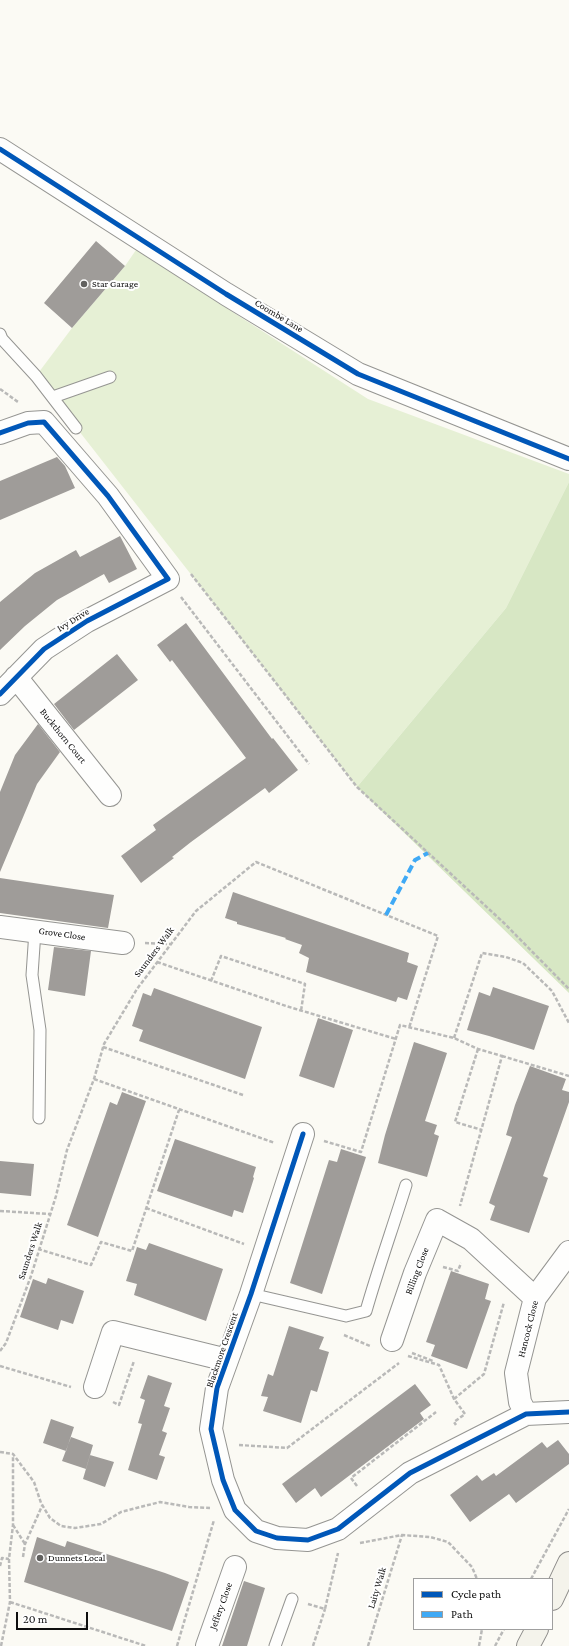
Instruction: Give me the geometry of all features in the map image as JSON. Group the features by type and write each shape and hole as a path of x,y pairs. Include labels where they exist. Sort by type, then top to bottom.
{"street":[{"name":"Coombe Lane","path":"0,149 226,294 358,374 569,459"},
{"path":"0,433 28,423 44,422 108,496 168,579"},
{"name":"Ivy Drive","path":"0,694 44,649 87,621 168,579"},
{"name":"Buckthorn Court","path":"16,677 110,795"},
{"name":"Grove Close","path":"0,927 123,943"},
{"name":"Blackmore Crescent","path":"300,1143 251,1294 217,1388 211,1429 223,1480 235,1510 256,1531 277,1538 308,1540 338,1530 410,1473 526,1414 569,1412"},
{"name":"Billing Close","path":"392,1346 415,1273 437,1220 462,1234 535,1298"},
{"name":"Hancock Close","path":"526,1414 520,1402 516,1373 535,1298 569,1252"},
{"name":"Blackmore Crescent","path":"102,1393 113,1332 227,1360"},
{"path":"553,1597 569,1563"},
{"name":"Jeffery Close","path":"207,1646 235,1567"},
{"path":"528,1646 536,1630"}],"lane":[{"path":"0,334 2,339 53,397 76,428"},
{"path":"53,397 110,377"},
{"path":"34,931 32,975 40,1030 39,1118"},
{"path":"251,1294 346,1316 366,1311 377,1271 406,1185"},
{"path":"275,1646 292,1599"}],"path":[{"path":"187,569 357,787 506,925 569,989"},
{"path":"168,579 309,764"},
{"path":"454,1038 482,953 506,957 523,963 552,991 569,1023"},
{"path":"212,981 221,956 305,984 301,1011"},
{"path":"157,962 301,1011 396,1039"},
{"path":"94,1079 179,1110 300,1143 361,1152 400,1025 454,1038 478,1049 569,1076"},
{"path":"104,1047 243,1095"},
{"path":"478,1049 455,1122 482,1130"},
{"path":"436,1266 458,1271 462,1234 482,1130 502,1056"},
{"path":"38,1249 91,1265 101,1242 132,1251 179,1110"},
{"path":"146,1208 233,1240"},
{"path":"0,1210 50,1214"},
{"path":"408,1356 439,1365 454,1399 484,1374 501,1311"},
{"path":"350,1338 392,1346 433,1361 432,1364"},
{"path":"214,1444 287,1448 401,1361"},
{"path":"0,1366 46,1379"},
{"path":"102,1393 120,1405 127,1383"},
{"path":"370,1504 351,1478 436,1412"},
{"path":"0,1452 13,1454 34,1482 50,1518 61,1526 75,1528 100,1524 121,1512 160,1502 197,1507"},
{"path":"1,1646 10,1602 9,1558 13,1525 13,1454"},
{"path":"23,1557 25,1544 43,1505"},
{"path":"532,1578 569,1509"},
{"path":"13,1525 25,1544"},
{"path":"177,1646 211,1532"},
{"path":"355,1544 402,1535 430,1537 448,1542 472,1567 477,1578"},
{"path":"313,1646 325,1609 340,1547"},
{"path":"0,1566 2,1558 9,1558"},
{"path":"292,1599 325,1609"},
{"path":"10,1602 146,1646"},
{"path":"479,1646 482,1630"},
{"path":"495,1646 503,1630"}],"green space":[{"path":"136,250 368,399 569,474 569,482 506,608 357,787 36,376 72,328 125,266"},
{"path":"569,482 569,993 357,787 506,608"}],"building":[{"name":"Star Garage","path":"96,241 125,266 72,328 44,303"},
{"path":"57,457 65,466 75,488 0,520 0,481"},
{"path":"120,536 137,569 109,583 104,574 57,600 25,626 0,650 0,602 35,573 76,550 80,557"},
{"path":"186,623 272,739 273,738 298,770 269,793 265,788 191,842 172,857 174,858 141,883 121,856 156,830 153,825 246,758 172,660 170,662 157,645"},
{"path":"117,654 138,680 74,730 54,704"},
{"path":"38,724 60,752 37,784 0,872 0,792 15,755"},
{"path":"0,878 114,895 108,928 0,913"},
{"path":"233,892 409,953 407,962 418,966 407,1000 398,997 396,1002 306,972 309,958 299,953 302,945 285,939 286,938 237,924 237,922 225,918"},
{"path":"54,947 91,951 85,996 48,990"},
{"path":"493,987 549,1006 534,1050 467,1030 479,992 490,996"},
{"path":"154,988 262,1027 245,1079 139,1041 143,1030 132,1026 143,993 151,996"},
{"path":"318,1018 353,1030 334,1088 299,1076"},
{"path":"414,1042 447,1053 425,1121 437,1125 434,1134 439,1136 427,1177 378,1163 385,1135"},
{"path":"530,1066 566,1079 562,1090 569,1092 569,1102 543,1176 548,1178 529,1233 490,1220 495,1206 489,1203 512,1137 506,1135 515,1105"},
{"path":"122,1092 146,1101 98,1237 67,1225 110,1102 117,1105"},
{"path":"175,1139 256,1167 243,1213 234,1210 232,1217 157,1191"},
{"path":"341,1149 366,1157 322,1294 290,1283 329,1160 337,1162"},
{"path":"0,1161 34,1164 31,1196 0,1193"},
{"path":"149,1243 223,1269 206,1321 134,1295 137,1284 126,1281 137,1247 146,1250"},
{"path":"451,1271 489,1284 485,1299 491,1301 467,1369 431,1356 435,1345 426,1342"},
{"path":"48,1278 84,1291 73,1324 61,1320 58,1330 20,1317 33,1279 46,1284"},
{"path":"289,1326 324,1337 319,1349 329,1352 317,1392 311,1390 301,1423 263,1411 268,1397 261,1396 268,1374 273,1376"},
{"path":"148,1375 172,1383 164,1406 170,1408 162,1431 167,1433 159,1455 165,1457 157,1480 128,1470 142,1424 138,1423 145,1400 140,1398"},
{"path":"415,1384 431,1405 420,1413 424,1419 321,1497 315,1488 296,1503 282,1484"},
{"path":"51,1419 74,1427 66,1451 43,1443"},
{"path":"71,1437 93,1445 86,1469 62,1461"},
{"path":"558,1440 569,1454 569,1464 516,1503 509,1494 470,1522 450,1495 477,1475 482,1481 494,1473 496,1476 542,1442 547,1448"},
{"path":"90,1455 114,1462 105,1487 83,1479"},
{"path":"37,1537 65,1547 67,1541 189,1582 172,1631 24,1582"},
{"path":"244,1581 265,1588 247,1646 222,1646"}],"marked path":[{"path":"386,915 415,860 428,853"}],"cycle path":[{"path":"0,149 226,294 358,374 569,459"},
{"path":"0,433 28,423 44,422 108,496 168,579 87,621 44,649 0,694"},
{"path":"303,1134 251,1294 217,1388 211,1429 223,1480 235,1510 256,1531 277,1538 308,1540 338,1529 410,1473 526,1414 569,1412"}],"place":[{"name":"Star Garage","path":"84,284"},
{"name":"Dunnets Local","path":"40,1558"}]}
